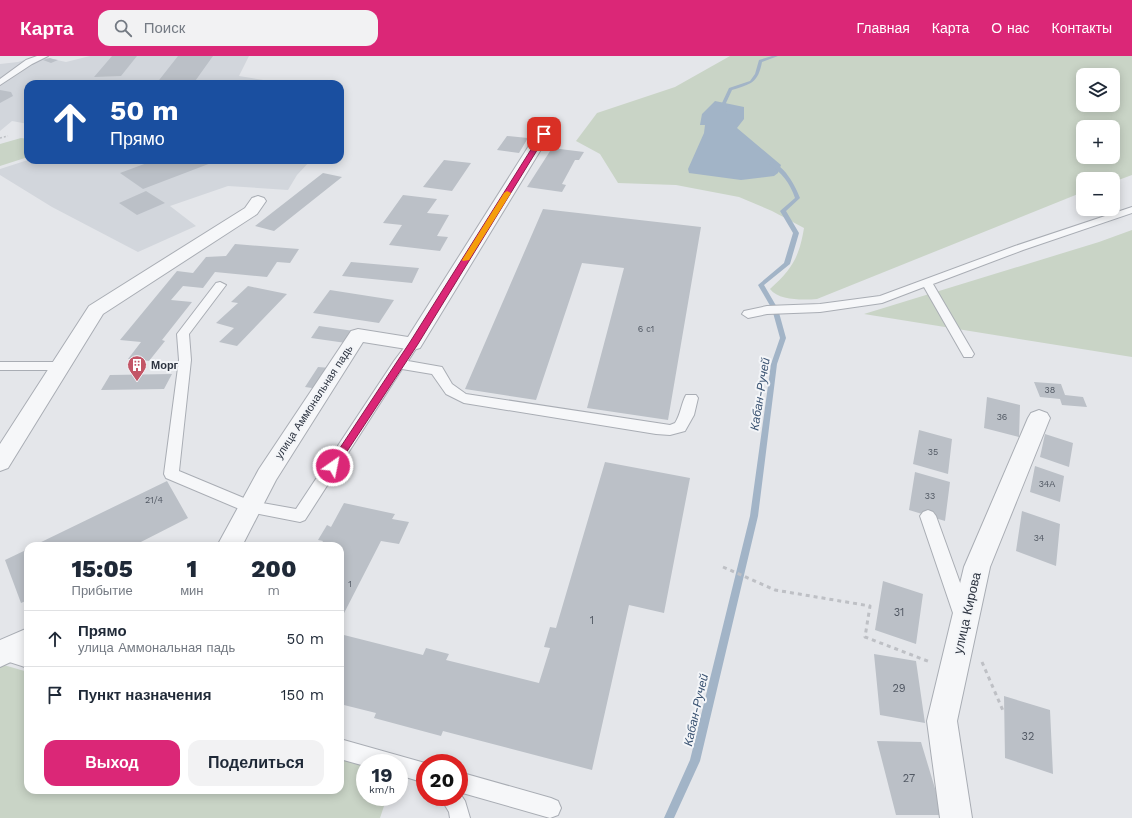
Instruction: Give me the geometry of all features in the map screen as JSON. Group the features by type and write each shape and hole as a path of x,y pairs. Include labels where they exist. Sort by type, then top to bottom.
{"street":[{"path":"414,344 544,134"},
{"path":"0,462 96,310 251,211 258,201"},
{"name":"улица Аммональная падь","path":"231,542 267,475 358,335 414,344"},
{"name":"улица Кирова","path":"956,818 942,721 977,567 1039,418"},
{"path":"10,655 24,644"}],"lane":[{"path":"0,83 29,62 44,56"},
{"path":"748,314 767,310 820,308 882,299 1132,210"},
{"path":"927,283 968,354"},
{"path":"220,285 183,334 184,360 171,474 249,507 300,516 399,364 414,344"},
{"path":"399,364 438,370 445,387 456,395 464,398 656,429 670,430 680,427 688,416 691,398"},
{"path":"0,366 60,366"},
{"path":"928,516 965,622"},
{"path":"344,749 360,754"},
{"path":"468,785 551,808"},
{"path":"457,806 460,818"}],"path":[{"path":"0,138 8,136"},
{"path":"723,567 775,590 870,606 865,637 953,671"},
{"path":"980,657 1004,713"}],"shaded area":[{"path":"38,56 66,62 90,56 249,56 239,76 264,80 24,80 24,123 12,121 0,131 0,64 18,62"},
{"path":"24,161 24,164 307,164 297,175 288,190 228,186 170,206 196,226 138,252 52,207 0,175 0,169"}],"green space":[{"path":"730,56 1132,56 1132,175 1120,179 1120,172 1076,172 1076,195 817,299 792,299 779,296 770,289 789,269 797,255 804,228 772,211 739,197 676,185 618,183 600,154 576,141 597,113 675,87"},
{"path":"24,138 24,158 0,166 0,144"},
{"path":"1132,230 1132,357 864,314 1099,242"},
{"path":"0,664 24,671 24,794 344,794 344,759 356,762 356,806 384,806 380,818 0,818"}],"water":[{"path":"715,101 744,107 744,119 737,128 781,165 778,173 774,176 741,180 689,173 688,169 704,133 705,125 700,125 702,114"}],"building":[{"path":"112,56 137,56 121,76 94,77"},
{"path":"178,56 213,56 196,80 159,80"},
{"path":"50,58 58,60 51,63 43,60"},
{"path":"0,90 11,92 13,96 0,103"},
{"path":"507,136 528,138 519,153 497,150"},
{"path":"552,148 584,152 579,160 575,160 562,184 566,185 562,192 527,187"},
{"path":"444,160 471,163 452,191 423,187"},
{"path":"144,164 209,164 143,189 120,173"},
{"path":"323,173 342,177 274,231 255,226"},
{"path":"146,191 165,203 137,215 119,203"},
{"path":"403,195 437,199 427,213 449,215 437,236 448,237 440,251 389,245 402,225 383,223"},
{"path":"543,209 701,227 668,420 587,408 624,268 582,263 536,400 465,389"},
{"path":"235,244 299,249 290,263 277,262 267,277 215,272 203,288 183,286 171,300 192,302 162,340 165,341 149,361 128,359 141,342 120,340 177,271 193,273 206,257 226,256"},
{"path":"351,262 419,268 412,283 342,276"},
{"path":"248,286 287,294 237,346 219,342 234,328 216,323 238,303 231,302"},
{"path":"330,290 394,300 379,323 313,313"},
{"path":"319,326 354,331 346,343 311,338"},
{"path":"318,367 331,368 319,389 305,387"},
{"name":"Морг","path":"172,374 164,389 101,390 110,375"},
{"path":"1034,382 1061,384 1065,395 1083,397 1087,407 1062,405 1060,399 1040,397"},
{"path":"987,397 1020,405 1019,437 984,428"},
{"path":"919,430 952,439 948,474 913,464"},
{"path":"1045,434 1073,443 1069,467 1040,457"},
{"path":"605,462 690,478 664,613 629,605 592,770 443,731 441,736 374,718 376,713 344,705 344,635 423,655 426,648 449,654 446,660 539,683 550,648 544,647 550,627 556,628"},
{"path":"1035,466 1064,476 1060,502 1030,492"},
{"path":"915,472 950,482 945,521 909,510"},
{"path":"167,481 188,518 141,542 41,542"},
{"path":"344,503 395,514 392,519 409,522 399,544 381,541 344,613 344,542 322,542 318,540 327,525 331,527"},
{"path":"1022,511 1060,524 1056,566 1016,551"},
{"path":"24,551 24,602 21,603 5,560"},
{"path":"883,581 923,594 916,644 875,630"},
{"path":"874,654 916,661 925,723 880,715"},
{"path":"1004,696 1050,710 1053,774 1005,758"},
{"path":"877,741 921,742 943,815 896,815"}],"waterway":[{"name":"Кабан-Ручей","path":"725,111 724,103 730,89 748,84 755,78 759,69 760,61 776,56"},
{"name":"Кабан-Ручей","path":"669,818 695,761 754,516 774,364 783,338 775,309 761,285 787,264 796,233 783,211 798,198 794,187 788,178 771,163"}],"slow traffic":[{"path":"466,260 507,193"}],"place":[{"name":"Морг","path":"137,382"}],"route":[{"path":"333,466 399,364 414,344 544,134"}]}
